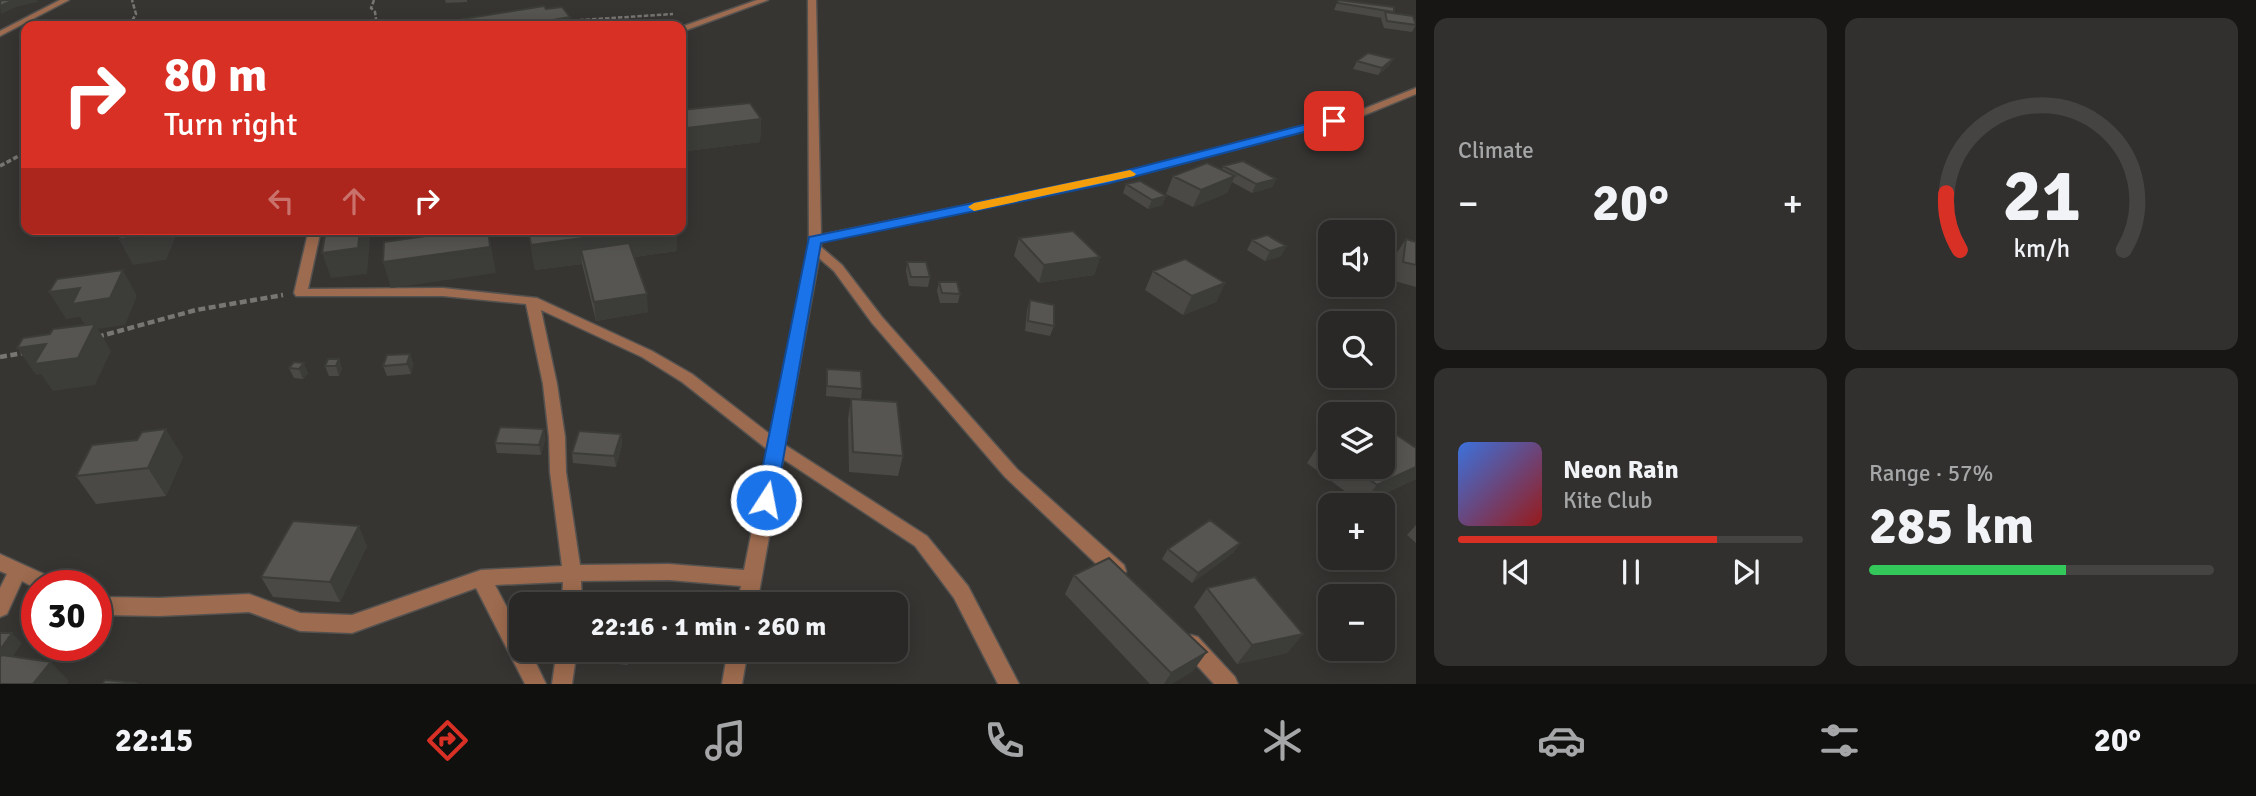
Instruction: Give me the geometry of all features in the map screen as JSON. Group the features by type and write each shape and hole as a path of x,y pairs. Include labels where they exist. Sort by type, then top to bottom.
{"street":[{"path":"25,21 65,0"},
{"path":"686,28 764,0"},
{"path":"749,592 814,244 811,0"},
{"path":"0,34 21,23"},
{"path":"814,244 1110,179 1359,114 1416,91"},
{"path":"314,235 301,293 443,292 532,300 657,360 687,378 776,447 921,541 961,592 1009,684"},
{"path":"814,244 838,268 877,320 1011,473 1131,584"},
{"path":"532,300 550,384 572,592"},
{"path":"0,562 21,574"},
{"path":"0,608 17,572"},
{"path":"112,604 159,607 249,603 300,621 352,624 481,578 668,572 751,579"},
{"path":"481,578 536,684"},
{"path":"1177,629 1228,684"},
{"path":"562,684 565,662"},
{"path":"732,684 736,662"}],"path":[{"path":"132,0 136,14 132,21"},
{"path":"374,0 370,8 376,12 377,21"},
{"path":"565,21 684,13"},
{"path":"0,166 21,155"},
{"path":"92,338 196,310 254,298 301,293"},
{"path":"0,357 26,352"}],"building":[{"path":"2,0 14,0 0,6"},
{"path":"1338,0 1394,7 1394,12 1338,3"},
{"path":"544,6 546,9 562,7 570,17 554,21 462,19"},
{"path":"1385,12 1413,16 1416,25 1387,21"},
{"path":"1368,53 1393,59 1382,68 1357,61"},
{"path":"750,103 761,119 687,128 686,109"},
{"path":"1243,161 1276,179 1256,184 1223,166"},
{"path":"1207,163 1235,176 1201,190 1173,176"},
{"path":"1140,181 1166,196 1152,200 1126,184"},
{"path":"1073,231 1100,257 1044,265 1019,238"},
{"path":"121,235 153,235 119,239"},
{"path":"325,235 359,235 358,248 322,253"},
{"path":"433,235 489,235 490,247 383,262 384,242"},
{"path":"529,235 605,235 531,245"},
{"path":"1267,235 1286,246 1270,251 1252,240"},
{"path":"1406,239 1416,242 1416,265 1403,262"},
{"path":"629,243 647,294 594,302 581,250"},
{"path":"1185,259 1225,283 1192,296 1153,271"},
{"path":"907,262 926,262 930,277 911,277"},
{"path":"123,270 110,298 72,304 80,288 49,292 57,279"},
{"path":"939,282 957,282 960,294 942,293"},
{"path":"1030,300 1054,305 1054,326 1028,321"},
{"path":"95,324 78,358 34,364 46,344 17,348 23,338 50,334 53,329"},
{"path":"410,354 407,364 383,366 387,355"},
{"path":"328,359 339,359 336,366 325,366"},
{"path":"294,362 304,363 299,369 289,368"},
{"path":"827,369 861,371 862,389 827,386"},
{"path":"851,399 897,402 903,456 853,452"},
{"path":"500,427 544,429 539,445 495,443"},
{"path":"166,429 148,468 76,476 92,445 137,440 142,432"},
{"path":"579,431 621,434 614,456 572,453"},
{"path":"1395,434 1416,448 1416,467 1395,477"},
{"path":"1369,479 1390,479 1377,485"},
{"path":"1210,520 1240,543 1198,573 1168,549"},
{"path":"293,521 359,526 330,582 261,577"},
{"path":"1109,558 1207,652 1171,673 1074,575"},
{"path":"1255,577 1303,634 1252,645 1207,588"},
{"path":"0,633 12,633 0,650"},
{"path":"2,655 21,658 21,661 51,662 33,684 0,684"},
{"path":"105,680 136,683 136,684 102,684"}],"slow traffic":[{"path":"974,207 1130,174"}],"route":[{"path":"766,500 815,248 814,240 1110,179 1334,121"}]}
